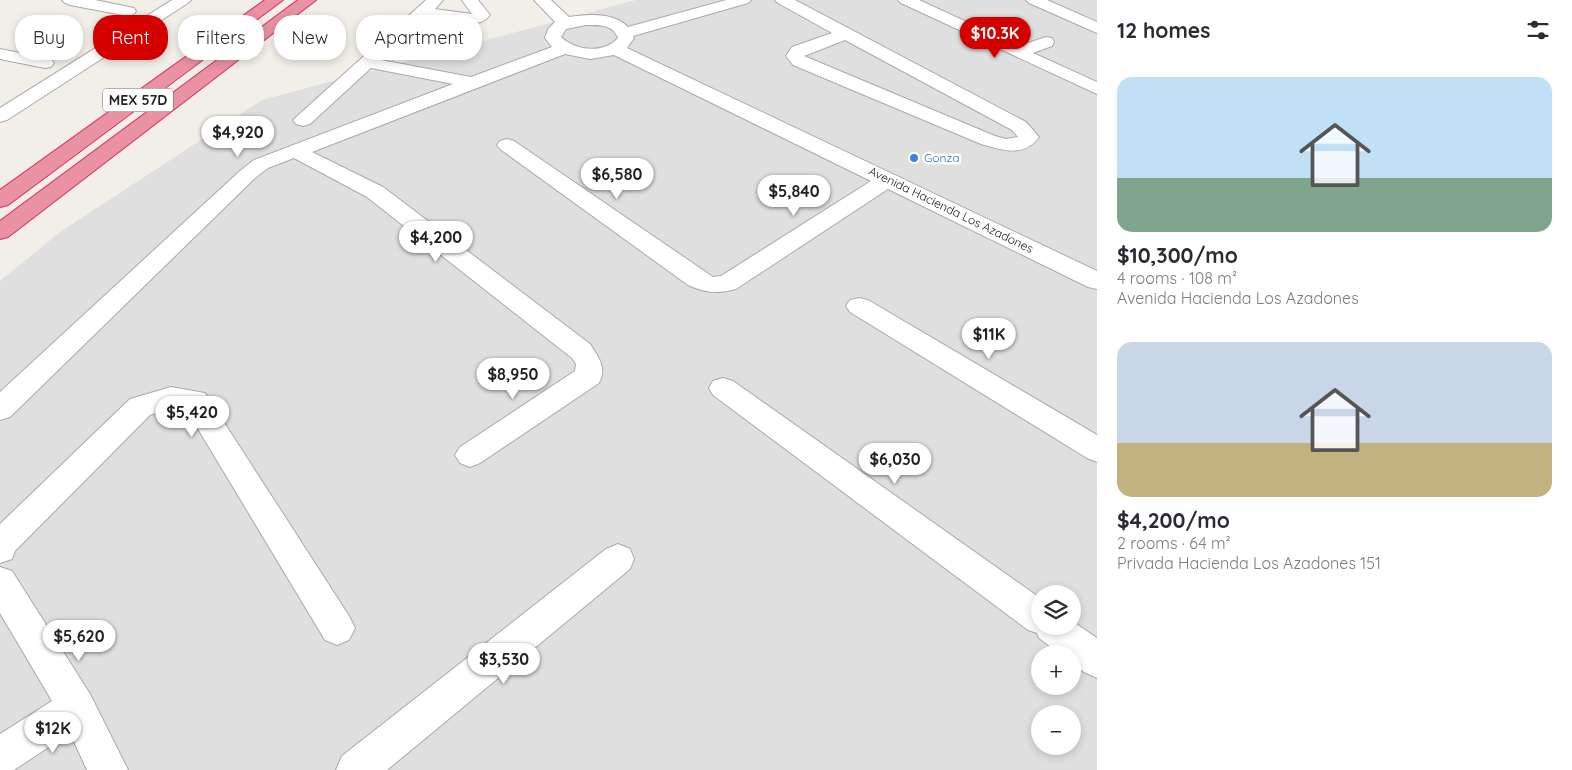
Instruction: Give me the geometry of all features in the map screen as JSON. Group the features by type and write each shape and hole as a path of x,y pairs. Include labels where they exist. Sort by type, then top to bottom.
{"highway":[{"name":"MEX 57D","path":"0,200 275,0"},
{"name":"MEX 57D","path":"0,232 308,0"}],"street":[{"path":"70,0 96,2 128,11"},
{"path":"0,116 183,0"},
{"path":"303,120 430,6 472,19 478,18 482,15 470,0"},
{"path":"542,0 565,23 557,27 553,33 556,43 564,48 588,53 620,40 743,0"},
{"path":"783,0 1020,126 1028,137 1024,143 1006,145 988,140 799,61 795,56 798,51 846,34"},
{"path":"906,0 1097,89"},
{"path":"1034,0 1096,26"},
{"name":"Avenida Hacienda Los Azadones","path":"565,23 598,20 615,25 620,40 888,179 1097,281"},
{"path":"1018,52 1046,42"},
{"path":"0,409 248,174 261,164 564,48"},
{"path":"0,54 45,63"},
{"path":"368,62 473,83"},
{"path":"507,145 697,279 710,285 727,283 888,179"},
{"path":"295,150 375,192 581,351 589,364 589,376 470,455"},
{"path":"859,306 1097,450"},
{"path":"723,388 1031,611"},
{"path":"0,548 3,542 140,407 171,397 195,400 336,628"},
{"path":"356,770 618,559"},
{"path":"0,582 77,707 108,770"},
{"path":"1063,635 1097,660"},
{"path":"0,756 77,707"}],"shaded area":[{"path":"636,0 1097,0 1097,770 0,770 0,281 60,232 262,100 412,60 482,60 482,41"}],"place":[{"name":"Gonza","path":"914,158"}]}
